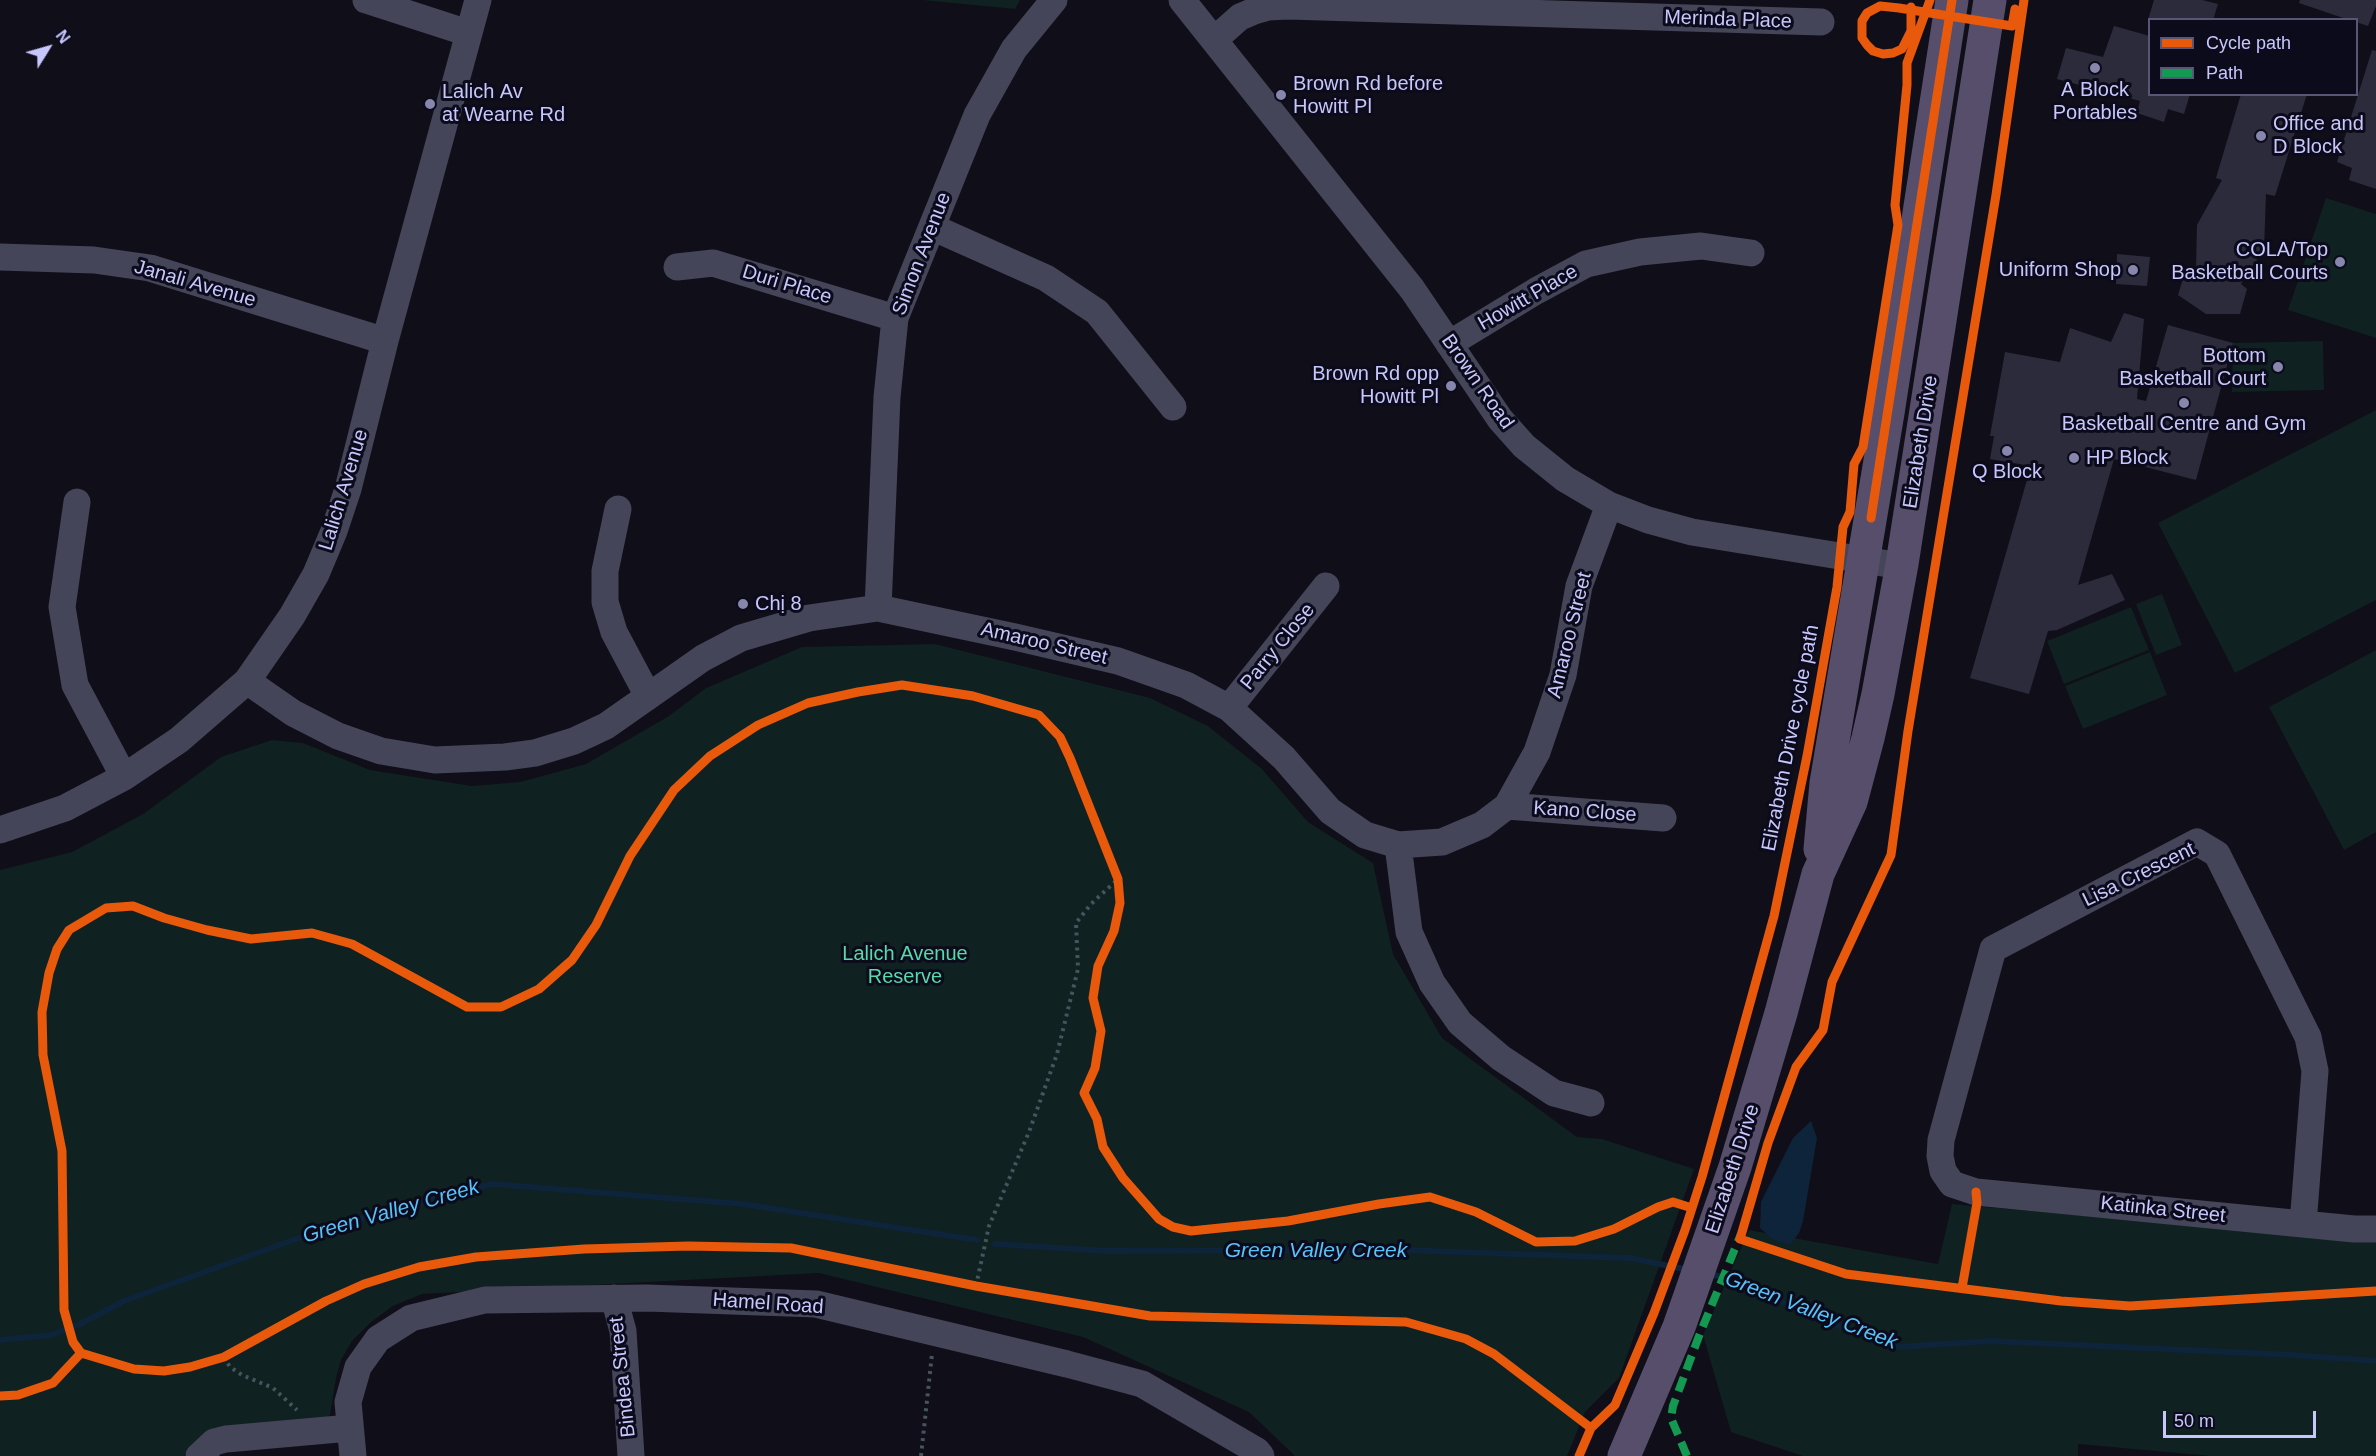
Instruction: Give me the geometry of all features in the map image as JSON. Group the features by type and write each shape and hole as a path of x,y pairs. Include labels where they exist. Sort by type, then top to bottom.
{"main road":[{"name":"Elizabeth Drive","path":"1818,874 1826,783 1864,560 1952,0"},
{"name":"Elizabeth Drive","path":"1624,1456 1679,1327 1710,1243 1778,1024 1818,874 1851,802 1865,749 1878,694 1901,566 1990,0"}],"street":[{"path":"366,0 468,33"},
{"name":"Lalich Avenue","path":"0,830 65,808 124,777 179,740 247,681 292,616 316,574 348,489 385,341 477,0"},
{"name":"Simon Avenue","path":"878,608 887,397 895,318 976,115 1014,50 1054,0"},
{"name":"Brown Road","path":"1182,0 1412,289 1500,419 1524,446 1565,479 1609,505 1648,520 1692,532 1901,566"},
{"name":"Merinda Place","path":"1214,40 1240,17 1254,10 1288,6 1821,22"},
{"path":"932,227 1046,279 1096,312 1173,407"},
{"name":"Howitt Place","path":"1449,344 1536,291 1586,264 1640,252 1701,246 1751,253"},
{"name":"Janali Avenue","path":"0,257 94,260 150,268 385,341"},
{"name":"Duri Place","path":"677,267 713,263 895,318"},
{"path":"77,502 62,607 75,685 124,777"},
{"name":"Amaroo Street","path":"247,681 293,713 338,736 381,751 435,760 474,760 535,753 574,741 606,726 703,658 741,638 809,618 878,608 1118,662 1186,685 1229,708 1284,758 1330,811 1365,835 1398,846 1442,842 1482,825 1506,806 1537,752 1563,675 1579,586 1609,505"},
{"path":"618,509 605,571 605,602 614,632 648,696"},
{"name":"Parry Close","path":"1229,708 1326,586"},
{"name":"Kano Close","path":"1506,806 1664,818"},
{"name":"Lisa Crescent","path":"1952,1184 1943,1171 1940,1156 1941,1140 1993,949 2197,842 2217,854 2308,1037 2315,1071 2303,1224"},
{"path":"1398,846 1410,932 1432,983 1460,1023 1501,1058 1554,1093 1591,1103"},
{"name":"Katinka Street","path":"1952,1184 1976,1192 2376,1229"},
{"name":"Hamel Road","path":"353,1456 348,1402 358,1367 378,1339 411,1318 485,1300 614,1298 816,1304 934,1332 1142,1384 1257,1451 1261,1456"},
{"name":"Bindea Street","path":"614,1298 623,1331 631,1456"},
{"path":"199,1456 213,1442 226,1438 350,1428"}],"path":[{"path":"1114,869 1120,895"},
{"path":"976,1286 989,1226 1029,1132 1057,1054 1078,969 1076,923 1091,904 1118,879"},
{"path":"965,1284 988,1288"},
{"path":"921,1456 934,1332"},
{"path":"212,1360 233,1353"},
{"path":"224,1357 230,1366 242,1375 273,1388 298,1412"}],"green space":[{"path":"922,0 1020,0 1015,9"},
{"name":"COLA/Top Basketball Courts","path":"2326,198 2376,214 2376,338 2288,310"},
{"name":"Bottom Basketball Court","path":"2323,341 2324,390 2232,392 2233,343"},
{"path":"2376,410 2376,600 2235,673 2158,523"},
{"path":"2162,594 2182,645 2156,655 2136,604"},
{"path":"2131,607 2149,650 2064,684 2047,641"},
{"name":"Lalich Avenue Reserve","path":"935,644 1150,698 1208,726 1262,769 1308,822 1373,863 1393,954 1442,1038 1577,1137 1602,1139 1694,1169 1619,1378 1585,1412 1567,1456 1295,1456 1249,1412 1083,1337 819,1273 422,1294 393,1306 371,1322 352,1341 341,1360 330,1415 322,1422 192,1444 184,1456 0,1456 0,870 72,852 143,814 221,757 272,740 303,743 370,770 472,786 520,782 586,764 669,716 706,688 802,647"},
{"path":"2376,650 2376,832 2344,850 2269,707"},
{"path":"2150,652 2167,695 2083,729 2065,686"},
{"path":"1952,1204 2376,1242 2376,1456 2211,1456 2078,1444 2078,1456 1803,1456 1731,1432 1703,1335 1749,1230 1938,1264"}],"water":[{"path":"1811,1121 1817,1138 1803,1221 1799,1233 1790,1245 1772,1239 1760,1228 1761,1202 1793,1138"}],"building":[{"path":"2154,0 2202,0 2218,4 2214,18 2149,18"},
{"path":"2300,0 2376,0 2376,6 2368,26 2358,23 2358,18 2343,18 2299,3"},
{"path":"2114,26 2148,35 2148,96 2189,96 2184,114 2168,109 2164,122 2137,113 2140,101 2057,79 2066,48 2103,57"},
{"path":"2372,50 2376,51 2376,189 2349,180 2352,168 2337,162"},
{"path":"2240,96 2306,96 2275,196 2266,194 2264,249 2241,284 2247,289 2240,314 2206,314 2178,295 2186,269 2196,269 2197,225 2222,180 2216,178"},
{"name":"Uniform Shop","path":"2117,254 2150,257 2147,286 2116,284"},
{"name":"HP Block","path":"2124,313 2144,319 2137,399 2146,401 2168,325 2233,343 2196,480 2114,459 2078,585 2112,574 2125,600 2057,630 2048,631 2029,694 1970,678 2031,466 1990,459 1994,436 1990,436 2005,352 2060,362 2070,328 2111,342"}],"waterway":[{"name":"Green Valley Creek","path":"0,1340 51,1335 78,1325 124,1301 332,1226 492,1184 743,1204 977,1240"},
{"name":"Green Valley Creek","path":"995,1244 1107,1251 1401,1250 1630,1258 1689,1270"},
{"name":"Green Valley Creek","path":"1708,1274 1738,1280 1804,1313 1898,1347 1991,1341 2376,1361"}],"marked path":[{"path":"1687,1456 1671,1418 1673,1406 1741,1234"}],"cycle path":[{"name":"Elizabeth Drive cycle path","path":"1579,1456 1591,1428 1615,1405 1654,1313 1685,1230 1702,1177 1774,916 1807,756 1837,587 1843,527 1850,512 1854,464 1863,447 1898,225 1895,205 1907,85 1907,63 1930,0"},
{"path":"1871,518 1952,0"},
{"path":"2024,0 1996,195 1908,731 1891,855 1832,982 1823,1030 1796,1067 1768,1143 1740,1239 1846,1274 2061,1301 2130,1306 2376,1291"},
{"path":"1911,7 1911,31 1902,49 1883,54 1873,51 1862,38 1862,21 1867,13 1880,6 1899,8 2012,26 2015,9"},
{"path":"81,1353 73,1342 64,1310 62,1151 43,1055 42,1012 49,973 57,949 69,930 106,908 133,906 164,918 251,939 312,933 352,944 467,1007 501,1007 539,989 572,960 596,925 630,856 674,790 710,756 758,725 808,703 902,685 973,696 1039,715 1060,737 1118,879 1120,903 1114,931 1098,966 1093,998 1101,1031 1095,1068 1084,1093 1097,1119 1103,1147 1123,1178 1159,1219 1173,1227 1191,1231 1288,1221 1430,1197 1476,1212 1536,1242 1575,1241 1614,1229 1673,1202 1692,1208"},
{"path":"1962,1288 1977,1203 1976,1192"},
{"path":"0,1396 18,1395 53,1383 81,1353 134,1369 164,1371 190,1367 224,1357 326,1301 364,1284 419,1267 476,1257 584,1249 688,1246 791,1248 976,1286 1150,1316 1406,1322 1466,1339 1494,1354 1591,1428"}],"place":[{"name":"A Block Portables","path":"2095,68"},
{"name":"Brown Rd before Howitt Pl","path":"1281,95"},
{"name":"Lalich Av at Wearne Rd","path":"430,104"},
{"name":"Office and D Block","path":"2261,136"},
{"name":"COLA/Top Basketball Courts","path":"2340,262"},
{"name":"Uniform Shop","path":"2133,270"},
{"name":"Bottom Basketball Court","path":"2278,367"},
{"name":"Brown Rd opp Howitt Pl","path":"1451,386"},
{"name":"Basketball Centre and Gym","path":"2184,403"},
{"name":"Q Block","path":"2007,451"},
{"name":"HP Block","path":"2074,458"},
{"name":"Chị 8","path":"743,604"}]}
